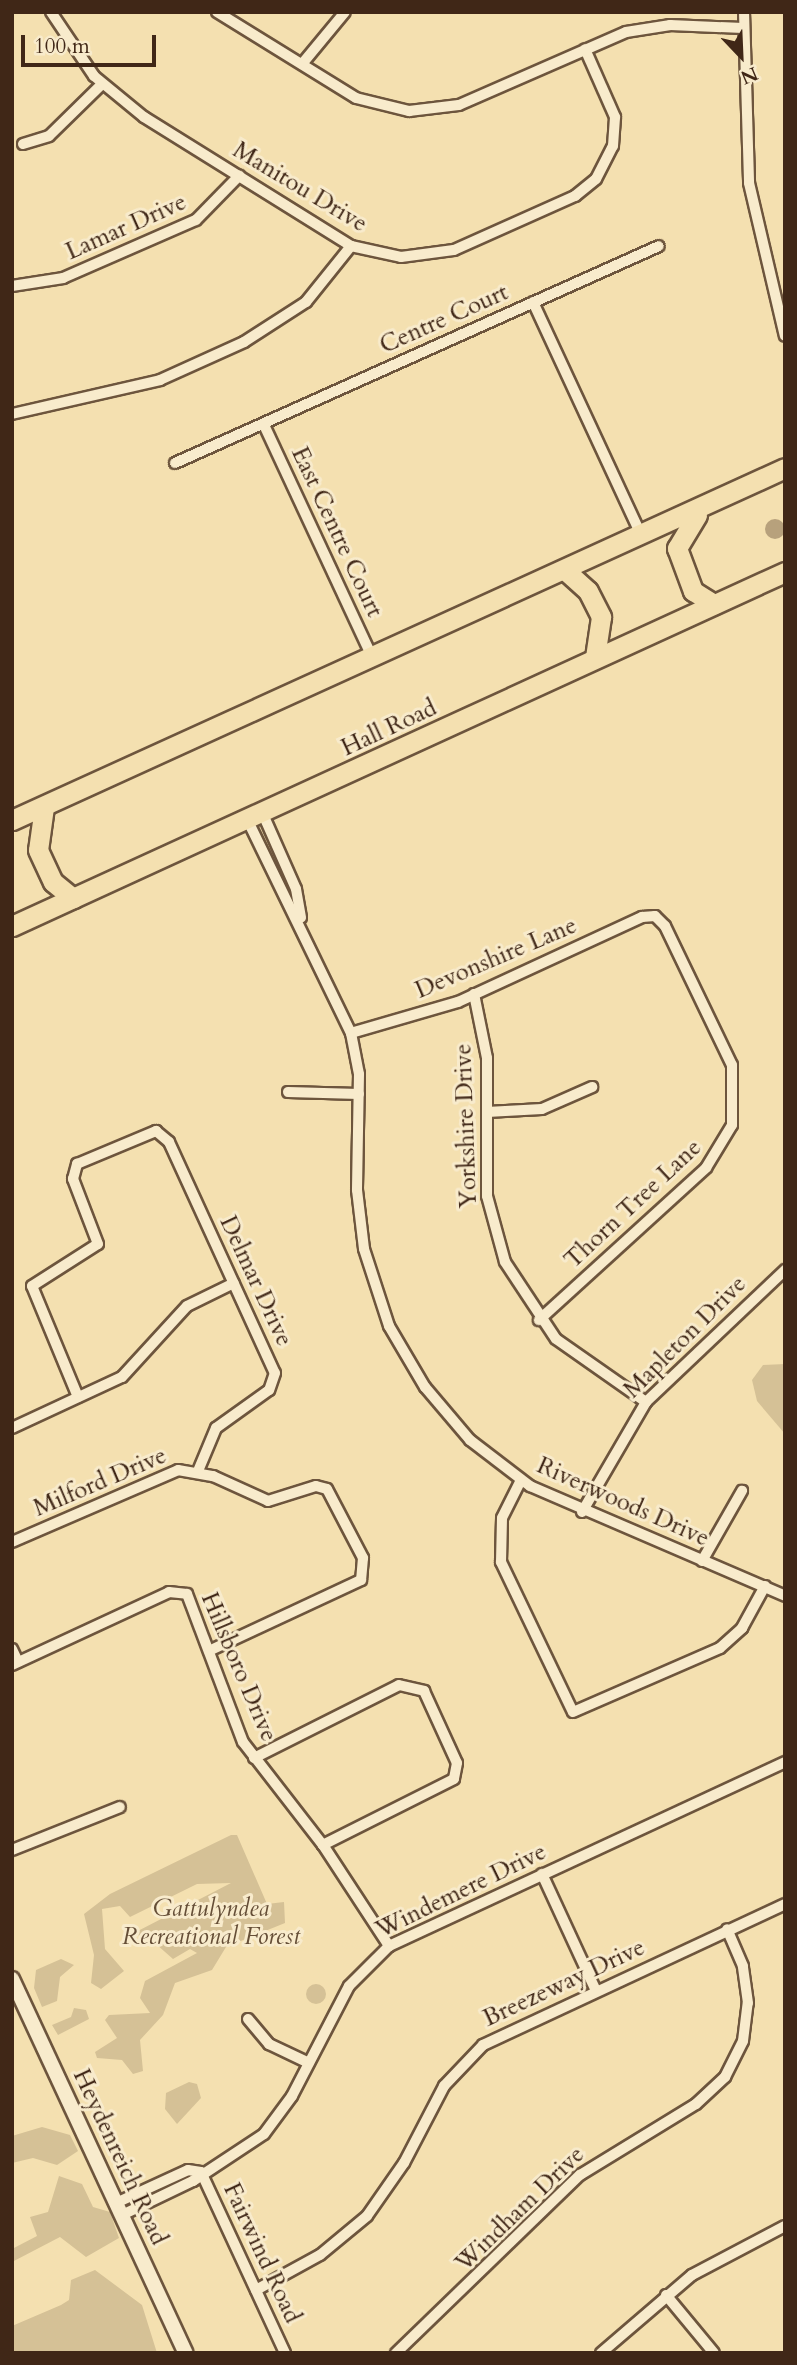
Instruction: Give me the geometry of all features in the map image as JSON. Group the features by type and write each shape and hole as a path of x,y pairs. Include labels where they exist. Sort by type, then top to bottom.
{"highway":[{"path":"12,820 567,572 700,511 785,468"},
{"path":"700,511 677,548 693,591 714,604"},
{"path":"567,572 589,591 601,617 595,657"},
{"name":"Hall Road","path":"12,926 785,572"},
{"path":"44,807 38,850 52,881 73,898"}],"street":[{"name":"Manitou Drive","path":"51,12 101,85 351,246 393,256 440,254 586,189 606,165 616,133 614,107 585,49"},
{"path":"217,12 365,102 422,111 472,100 585,49 645,28 743,28"},
{"path":"302,64 345,12"},
{"path":"744,12 749,183 783,328"},
{"path":"23,144 49,136 101,85"},
{"name":"Lamar Drive","path":"12,286 63,278 197,220 239,176"},
{"path":"12,414 160,380 244,342 306,302 351,246"},
{"path":"533,302 659,246"},
{"name":"Centre Court","path":"175,463 533,302 642,537"},
{"name":"East Centre Court","path":"264,425 372,657"},
{"name":"Riverwoods Drive","path":"255,816 292,878 300,918"},
{"name":"Riverwoods Drive","path":"255,816 278,885 300,918 351,1033 359,1094 361,1231 389,1326 439,1405 521,1480 582,1513 785,1596"},
{"path":"278,885 292,878"},
{"name":"Devonshire Lane","path":"351,1033 474,994 655,916"},
{"name":"Thorn Tree Lane","path":"539,1320 706,1168 732,1125 732,1065 655,916"},
{"name":"Yorkshire Drive","path":"474,994 486,1044 491,1223 508,1269 539,1320 587,1367 646,1402"},
{"path":"487,1112 542,1109 592,1087"},
{"path":"288,1092 359,1094"},
{"name":"Delmar Drive","path":"78,1398 33,1286 98,1244 73,1179 77,1164 156,1131 169,1142 234,1283 274,1379 223,1419 198,1471"},
{"name":"Mapleton Drive","path":"582,1513 646,1402 785,1270"},
{"path":"12,1428 130,1372 179,1313 234,1283"},
{"name":"Milford Drive","path":"12,1542 159,1475 198,1471 268,1501 322,1487 362,1558 363,1576 213,1649"},
{"path":"521,1480 502,1518 500,1562 572,1712 720,1648 747,1620 765,1586"},
{"path":"702,1561 742,1491"},
{"name":"Hillsboro Drive","path":"15,1664 176,1591 192,1599 213,1649 234,1723 254,1758 323,1845 389,1946"},
{"path":"12,1649 15,1664"},
{"path":"254,1758 362,1702 415,1684 428,1696 457,1774 443,1787 323,1845"},
{"name":"Windemere Drive","path":"119,2209 188,2170 201,2172 264,2134 309,2063 349,1986 389,1946 785,1762"},
{"path":"12,1850 120,1807"},
{"path":"542,1874 596,1990"},
{"name":"Breezeway Drive","path":"256,2290 320,2255 372,2210 466,2059 494,2038 785,1904"},
{"name":"Windham Drive","path":"401,2352 580,2175 696,2104 725,2077 743,2041 748,2003 743,1966 727,1929"},
{"name":"Heydenreich Road","path":"12,1979 186,2353"},
{"path":"248,2019 262,2039 309,2063"},
{"name":"Fairwind Road","path":"201,2172 285,2353"},
{"path":"601,2353 666,2295 718,2258 785,2226"},
{"path":"666,2295 714,2353"}],"green space":[{"path":"785,1364 785,1434 757,1401 752,1380 763,1365"},
{"name":"Gattulyndea Recreational Forest","path":"231,1835 237,1835 267,1904 284,1902 285,1923 226,1947 212,1970 175,1983 163,2015 140,2040 143,2071 133,2074 122,2060 97,2058 95,2052 117,2038 105,2020 109,2015 150,2013 140,1998 145,1981 197,1953 190,1949 173,1959 148,1937 132,1934 231,1883 197,1884 130,1917 120,1906 102,1909 105,1949 124,1971 101,1989 91,1983 94,1955 84,1914 110,1894"},
{"name":"Gattulyndea Recreational Forest","path":"61,1959 74,1965 60,1977 57,2001 42,2007 34,1988 36,1970"},
{"name":"Gattulyndea Recreational Forest","path":"316,1984 323,1987 326,1994 323,2001 316,2004 309,2001 306,1994 309,1987"},
{"name":"Gattulyndea Recreational Forest","path":"74,2008 86,2010 89,2019 58,2035 52,2025 71,2017"},
{"path":"189,2082 197,2084 201,2098 177,2124 165,2109 166,2093"},
{"path":"42,2127 70,2135 78,2151 57,2165 33,2158 12,2163 12,2136"},
{"path":"59,2176 82,2184 93,2207 110,2212 119,2238 86,2257 60,2237 12,2262 12,2249 37,2236 30,2217 48,2212"},
{"path":"95,2270 142,2305 157,2353 12,2353 12,2326 69,2300 71,2280"}],"shaded area":[{"path":"771,519 779,519 785,529 779,539 771,539 765,533 765,525"}]}
